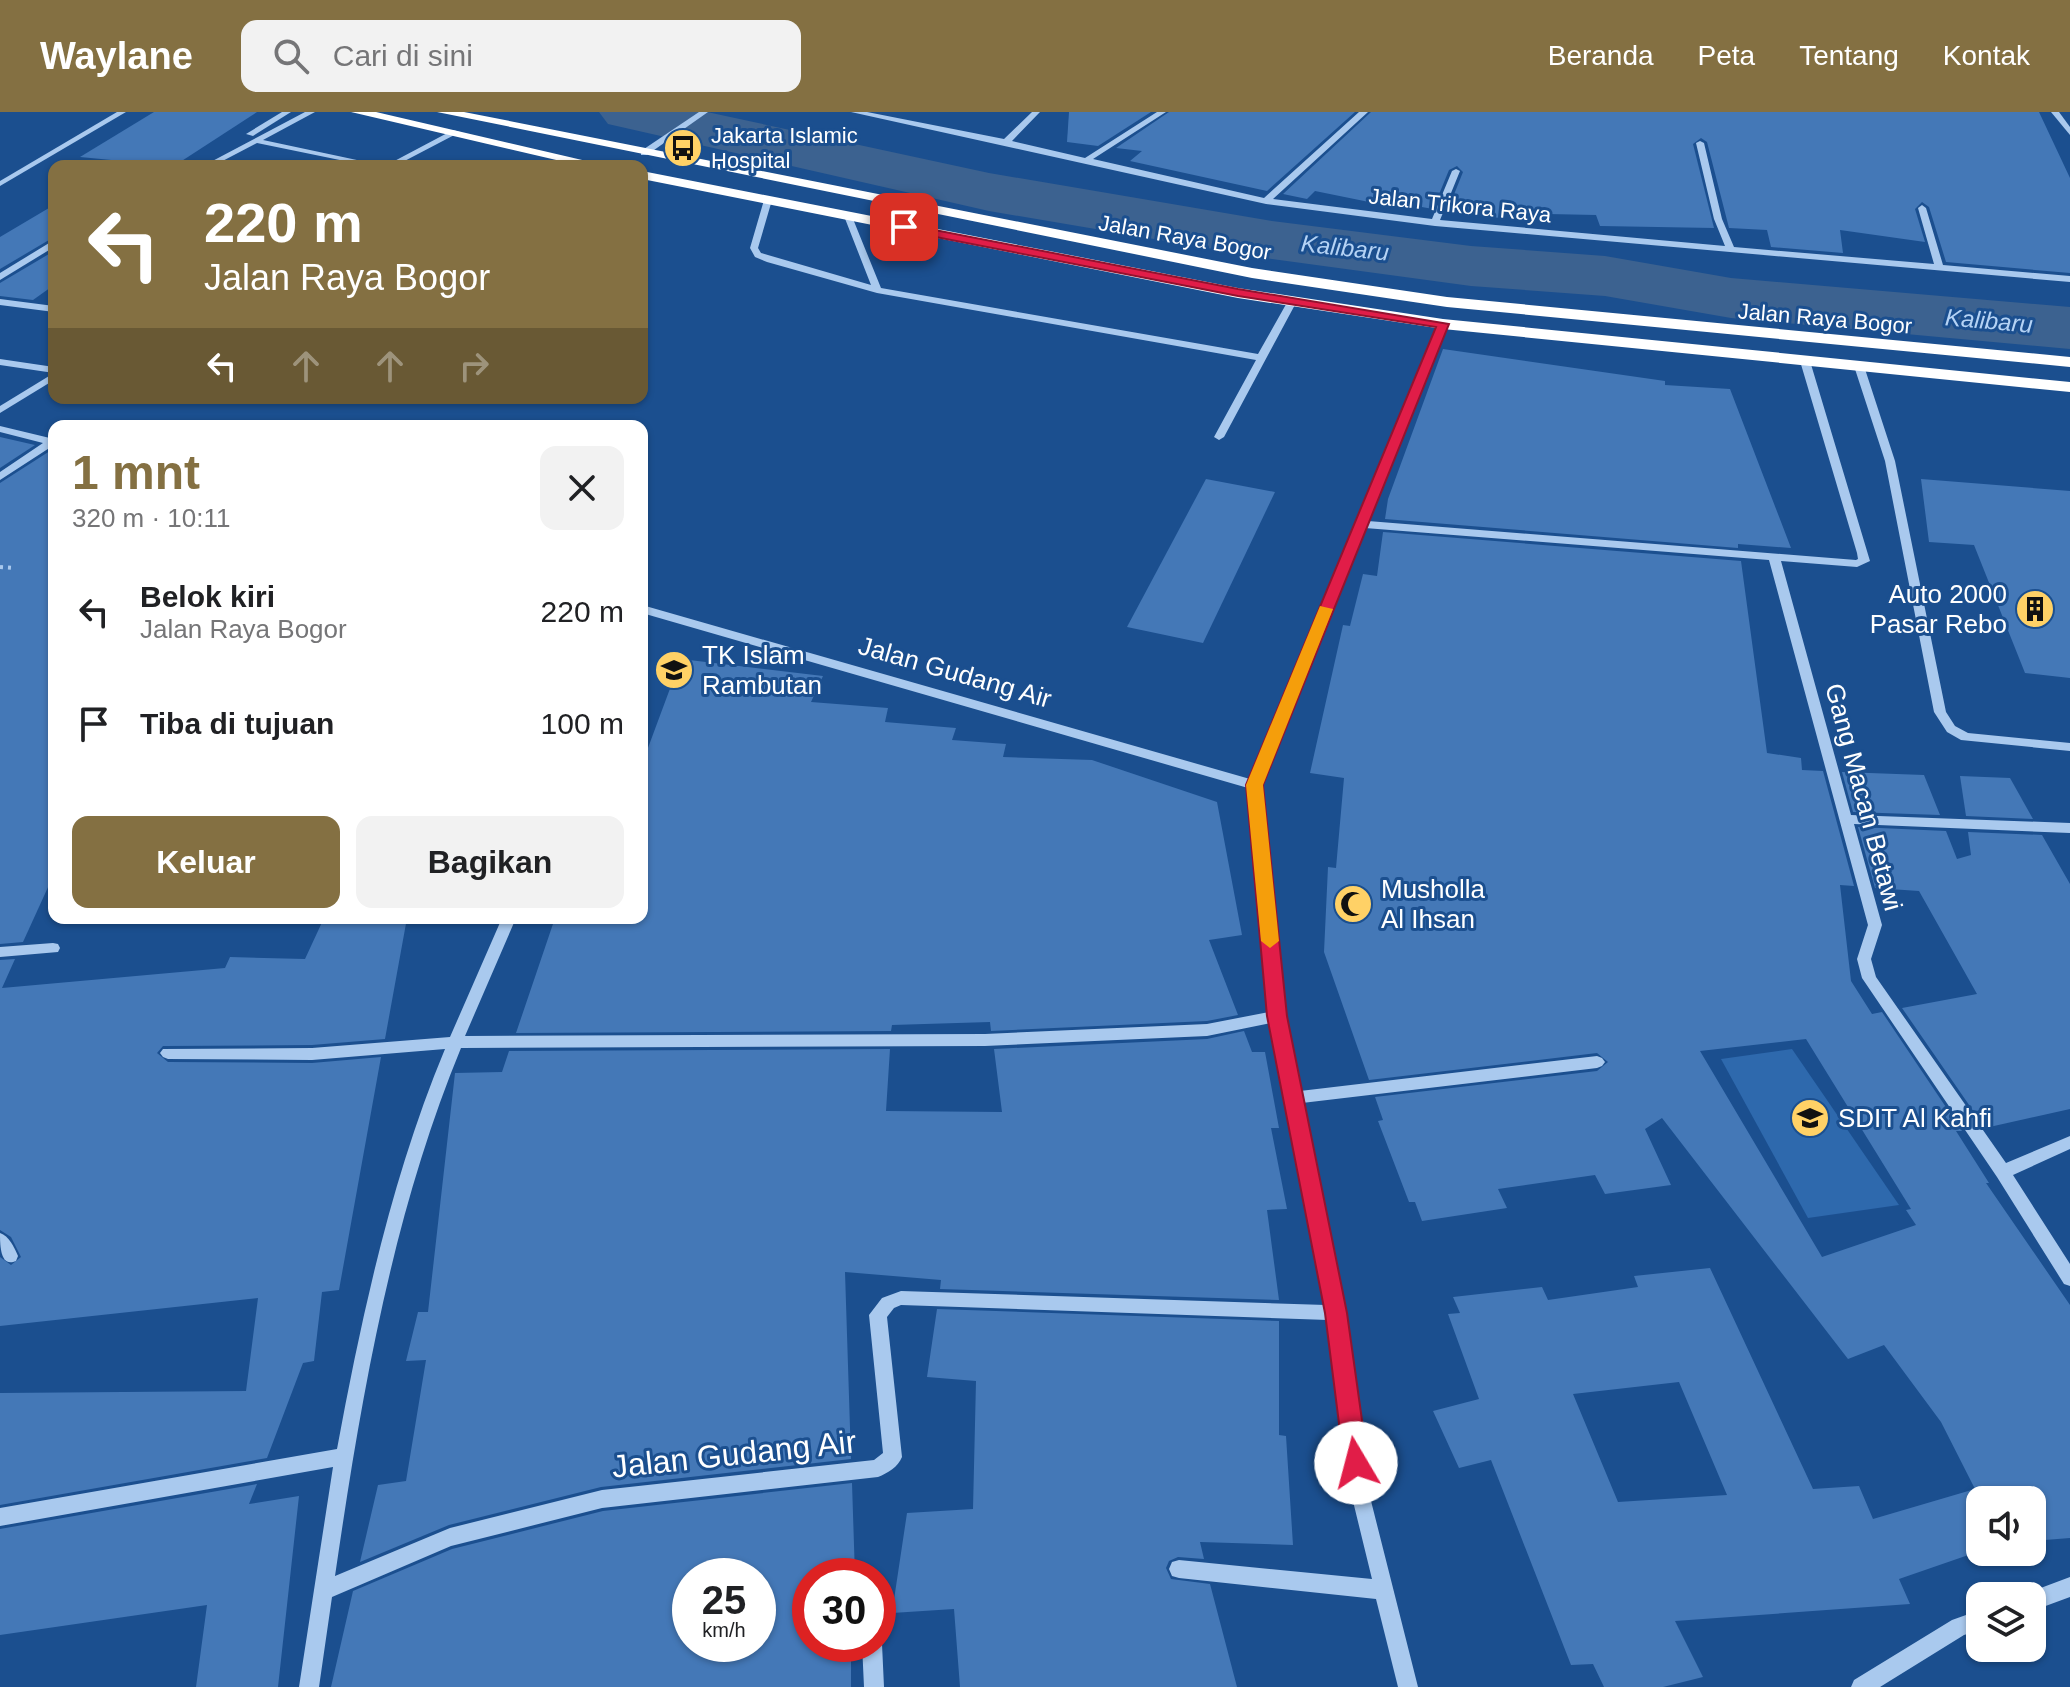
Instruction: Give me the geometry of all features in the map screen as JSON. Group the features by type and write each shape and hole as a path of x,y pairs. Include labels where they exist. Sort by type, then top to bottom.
{"highway":[{"path":"358,112 575,160"},
{"name":"Jalan Raya Bogor","path":"444,112 1102,245 1305,281 1447,302 2070,362"},
{"name":"Jalan Raya Bogor","path":"648,176 1292,301 1443,324 2070,387"},
{"path":"1292,301 1305,281"}],"street":[{"path":"0,184 122,112"},
{"path":"204,160 287,112"},
{"path":"219,160 311,112"},
{"path":"644,153 704,112"},
{"name":"Jalan Trikora Raya","path":"855,112 1006,142 1266,201 1435,223 2070,279"},
{"path":"1006,142 1036,112"},
{"path":"1087,160 1162,112"},
{"path":"1266,201 1364,112"},
{"path":"2055,112 2070,133"},
{"path":"401,160 456,132"},
{"path":"257,141 351,160"},
{"path":"1700,143 1718,219 1730,248"},
{"path":"1435,223 1456,171"},
{"path":"768,200 754,248 758,255 877,290 1262,358"},
{"path":"1922,208 1939,267"},
{"path":"848,216 877,290"},
{"path":"0,277 48,247"},
{"path":"1219,437 1292,301"},
{"path":"0,302 48,308"},
{"path":"1408,1687 1360,1493 1336,1313 1277,1016 1254,785 1443,324"},
{"path":"1359,524 1857,564 1864,561 1805,361"},
{"path":"0,362 48,369"},
{"path":"1859,366 1890,461 1940,712 1951,729 1965,737 2070,747"},
{"path":"0,410 48,380"},
{"path":"0,429 48,441"},
{"path":"0,477 48,445"},
{"name":"Gang Macan Betawi","path":"1774,557 1849,819 1860,875 1875,925 1864,959 1869,978 2003,1172 2070,1279"},
{"name":"Jalan Gudang Air","path":"648,611 1254,785"},
{"path":"1849,819 2070,828"},
{"path":"309,1687 342,1457 392,1245 430,1108 506,924"},
{"path":"0,952 53,948"},
{"path":"168,1053 312,1054 456,1042 985,1040 1207,1030 1277,1016"},
{"path":"1294,1098 1597,1062"},
{"path":"2003,1172 2070,1142"},
{"path":"0,1240 10,1256"},
{"name":"Jalan Gudang Air","path":"322,1591 450,1537 602,1499 878,1468 893,1457 878,1315 888,1303 901,1298 1336,1313"},
{"path":"0,1517 342,1457"},
{"path":"1179,1569 1382,1590"},
{"path":"2046,1596 2070,1587"},
{"path":"1861,1687 1966,1625"},
{"path":"873,1662 874,1687"}],"path":[{"path":"0,567 14,568"}],"shaded area":[{"path":"1792,1049 1899,1205 1808,1218 1721,1059"}],"building":[{"path":"154,112 257,112 183,160 80,157"},
{"path":"1069,112 1151,112 1098,146 1067,142"},
{"path":"1169,112 1355,112 1267,191 1130,161 1142,151 1116,148"},
{"path":"1371,112 2039,112 2070,178 2070,273 1946,262 1929,207 1922,202 1915,209 1925,242 1840,230 1843,253 1771,247 1767,230 1729,228 1707,142 1701,138 1693,144 1714,228 1600,226 1596,215 1501,213 1501,218 1447,212 1463,172 1457,166 1449,170 1433,209 1377,199 1374,203 1315,191 1307,199 1283,194"},
{"path":"48,209 48,241 0,269 0,237"},
{"path":"48,255 48,289 33,300 0,296 0,283"},
{"path":"1443,349 1665,381 1665,385 1730,389 1791,548 1738,544 1738,548 1385,519 1388,499"},
{"path":"0,437 35,445 0,468"},
{"path":"48,452 48,887 23,942 0,944 0,483"},
{"path":"1206,479 1275,492 1203,643 1127,627"},
{"name":"Auto 2000 Pasar Rebo","path":"1921,479 2070,491 2070,678 2025,673 1974,545 1929,542"},
{"path":"1383,532 1741,561 1767,753 1801,758 1802,770 1823,771 1854,886 1840,885 1851,981 1872,1014 1882,1012 1962,1131 1956,1131 1989,1183 1986,1183 2070,1305 2070,1538 2046,1540 2046,1486 1973,1486 1941,1422 1884,1345 1848,1359 1662,1118 1645,1129 1671,1185 1605,1194 1595,1175 1498,1189 1507,1208 1422,1221 1415,1202 1409,1202 1378,1121 1383,1120 1375,1097 1597,1071 1608,1062 1597,1053 1369,1080 1324,952 1328,867 1336,868 1344,778 1310,773 1343,625 1350,626 1363,574 1377,576","holes":["1806,1039 1911,1209 1906,1210 1916,1225 1822,1257 1700,1051"]},
{"path":"681,659 823,676 811,702 888,708 885,722 956,728 952,740 1006,744 1003,757 1092,760 1217,802 1242,935 1209,940 1238,1015 1207,1021 991,1031 990,1022 892,1025 891,1031 516,1033 553,924 648,924 648,748"},
{"path":"1842,772 1924,775 1940,815 1853,812"},
{"path":"1960,776 2010,778 2033,819 1966,816"},
{"path":"1858,827 1946,831 1957,859 1971,855 1968,832 2042,835 2070,884 2070,1109 1985,1128 1902,1008 1977,994 1919,891 1875,888"},
{"path":"321,924 406,924 385,1039 312,1045 163,1046 157,1053 168,1062 312,1063 381,1057 339,1290 322,1292 314,1361 303,1363 267,1458 0,1505 0,1393 246,1391 258,1298 0,1326 0,1257 11,1265 21,1257 11,1237 0,1230 0,960 15,959 2,988 225,968 230,957 305,959"},
{"path":"1244,1031 1252,1052 1265,1052 1279,1128 1271,1128 1287,1209 1267,1210 1279,1300 940,1289 941,1280 845,1272 851,1459 601,1487 449,1525 360,1562 378,1485 406,1481 426,1360 406,1361 418,1312 428,1312 455,1073 502,1072 509,1051 890,1049 886,1111 1002,1112 994,1049 1207,1039"},
{"path":"1710,1268 1813,1489 1859,1486 1873,1519 1966,1492 1966,1556 1899,1579 1910,1604 1675,1621 1703,1677 1663,1687 1604,1687 1593,1664 1571,1665 1491,1460 1459,1468 1433,1411 1479,1399 1448,1314 1460,1313 1453,1297 1542,1287 1548,1300 1638,1287 1634,1276","holes":["1679,1382 1727,1495 1618,1502 1573,1394"]},
{"path":"937,1309 1279,1321 1279,1435 1286,1436 1293,1545 1200,1542 1204,1559 1178,1557 1169,1561 1166,1568 1171,1579 1210,1584 1237,1687 960,1687 954,1609 896,1613 896,1586 907,1513 973,1509 976,1381 927,1377"},
{"path":"852,1483 854,1558 792,1558 792,1662 851,1662 851,1687 331,1687 353,1591 452,1549 603,1511"},
{"path":"257,1484 249,1504 299,1496 278,1687 196,1687 207,1605 0,1635 0,1529"}],"waterway":[{"name":"Kalibaru","path":"628,112 989,192 1272,240 1471,266 1605,276 1731,298 2070,328"}],"slow traffic":[{"path":"1270,941 1254,785 1325,609"}],"place":[{"name":"Jakarta Islamic Hospital","path":"683,148"},
{"name":"Auto 2000 Pasar Rebo","path":"2035,609"},
{"name":"TK Islam Rambutan","path":"674,670"},
{"name":"Musholla Al Ihsan","path":"1353,904"},
{"name":"SDIT Al Kahfi","path":"1810,1118"}],"route":[{"path":"904,227 1238,293 1443,324 1254,785 1277,1016 1336,1313 1356,1463"}]}
